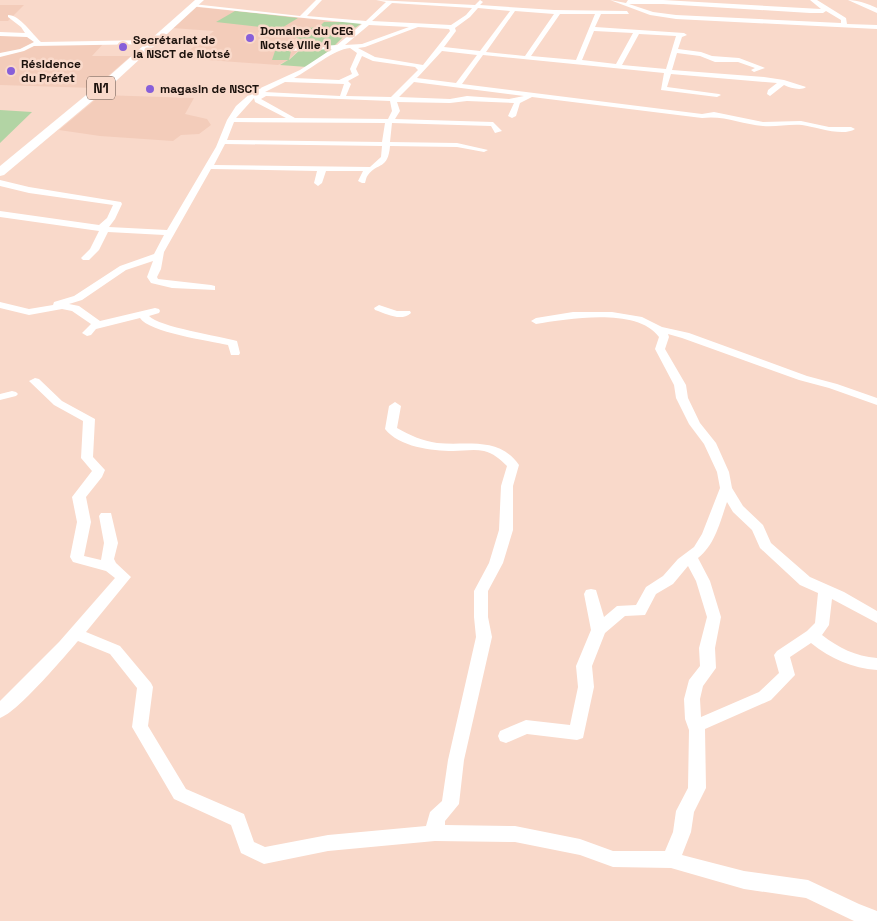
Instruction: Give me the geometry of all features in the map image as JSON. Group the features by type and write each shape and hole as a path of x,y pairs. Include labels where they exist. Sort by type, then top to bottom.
{"highway":[{"name":"N1","path":"0,172 197,3"}],"street":[{"path":"304,17 303,15 319,0"},
{"path":"379,0 558,12 627,13"},
{"path":"211,288 172,285 154,281 152,276 156,269 158,256 209,167 231,120 251,94 280,82 312,65 340,45 392,0"},
{"path":"197,3 304,17 452,27 468,16 482,0"},
{"path":"813,0 827,10 842,16 844,26"},
{"path":"851,0 876,10"},
{"path":"616,1 709,2 720,5 767,8 779,15 789,14 786,9 827,10"},
{"path":"616,1 652,14 877,28"},
{"path":"720,5 730,19"},
{"path":"458,85 514,9"},
{"path":"861,12 876,10"},
{"path":"527,58 558,12"},
{"path":"578,62 598,14"},
{"path":"10,16 23,26 29,35 40,44"},
{"path":"453,19 462,19"},
{"path":"287,49 340,45 363,46 418,25"},
{"path":"393,100 433,60 453,31 452,27"},
{"path":"592,29 682,35 663,89 717,95"},
{"path":"618,66 636,32"},
{"path":"0,34 29,35"},
{"path":"0,55 22,50 32,44 153,42"},
{"path":"350,46 373,59 417,65 421,67 421,70"},
{"path":"441,49 764,79 784,82 791,86 803,88"},
{"path":"676,50 696,53 713,59 740,60"},
{"path":"339,82 356,75 354,69 361,52"},
{"path":"724,54 762,68 773,76 764,79"},
{"path":"754,70 762,68"},
{"path":"413,80 702,116 714,114 763,124 801,123 829,129 851,129"},
{"path":"280,82 339,82 348,84 342,98"},
{"path":"770,94 771,90 784,82"},
{"path":"251,94 393,100 450,101 463,99 512,102 532,95"},
{"path":"251,94 271,109 295,120"},
{"path":"362,181 364,174 369,169 382,162 387,144 388,126 396,112 393,100"},
{"path":"512,116 517,104"},
{"path":"231,120 494,124 498,131"},
{"path":"222,142 457,145 484,150"},
{"path":"209,167 369,169"},
{"path":"318,183 322,169"},
{"path":"0,184 118,204 112,219 104,229 94,250 86,258"},
{"path":"0,214 104,229 171,232"},
{"path":"0,305 29,312 78,298 123,268 158,256"},
{"path":"52,306 75,308 90,327 155,311"},
{"path":"379,308 396,314 406,313"},
{"path":"143,314 146,320 159,326 232,343 235,353"},
{"path":"536,321 578,314 634,318 657,329 685,335 799,375 802,378 834,386 877,402"},
{"path":"657,329 664,337 660,349 680,385 682,398 695,424 710,443 713,453 724,472 726,488 738,509 758,528 765,545 805,581 840,596 877,618"},
{"path":"35,381 58,402 89,419 90,439 86,446 87,458 99,470 98,474 79,497 84,522 77,557 78,559 98,565 110,566"},
{"path":"0,398 12,394"},
{"path":"395,406 391,429 402,436 419,443 444,447 483,445 504,455 513,465 506,486 506,530 496,563 481,591 481,617 484,637 456,760 450,804 436,818 435,833"},
{"path":"506,736 526,727 577,734 586,687 584,666 599,630 622,610 640,611 651,591 668,580 683,562 699,550 709,535 726,488"},
{"path":"0,711 24,690 77,634 124,578 110,566 107,559 111,543 106,516"},
{"path":"690,557 703,581 714,617 707,648 708,668 697,680 694,694 692,722 697,730"},
{"path":"671,860 682,832 685,812 697,788 697,730 699,725 765,696 787,675 782,655 812,635 822,625 825,591"},
{"path":"591,594 599,630"},
{"path":"77,634 115,650 145,687 140,727 180,794 238,820 247,847 264,856 328,843 435,833 515,834 580,847 613,859 671,860 744,880 808,888 854,912 877,920"},
{"path":"812,635 832,652 862,664 877,664"}],"shaded area":[{"path":"0,5 24,5 8,21 0,21"},
{"name":"Domaine du CEG Notsé Ville 1","path":"196,7 332,21 317,27 307,28 292,36 299,40 303,46 288,60 278,65 179,58 214,31 172,28"},
{"path":"0,34 20,34 31,38 36,43 103,44 92,56 131,56 94,88 0,85"},
{"path":"101,95 194,98 185,114 207,119 211,125 199,134 181,135 173,141 100,136 59,130"}],"green space":[{"path":"235,11 298,18 280,29 216,22"},
{"path":"324,22 364,22 347,33 334,46 303,47 300,40 291,35 307,28 319,27"},
{"path":"333,48 307,67 280,65 288,60 272,60 275,51 291,51 289,60 301,49"},
{"path":"0,110 32,112 0,143"}],"place":[{"name":"Domaine du CEG Notsé Ville 1","path":"250,38"},
{"name":"Secrétariat de la NSCT de Notsé","path":"123,47"},
{"name":"Résidence du Préfet","path":"11,71"},
{"name":"magasin de NSCT","path":"150,89"}]}
